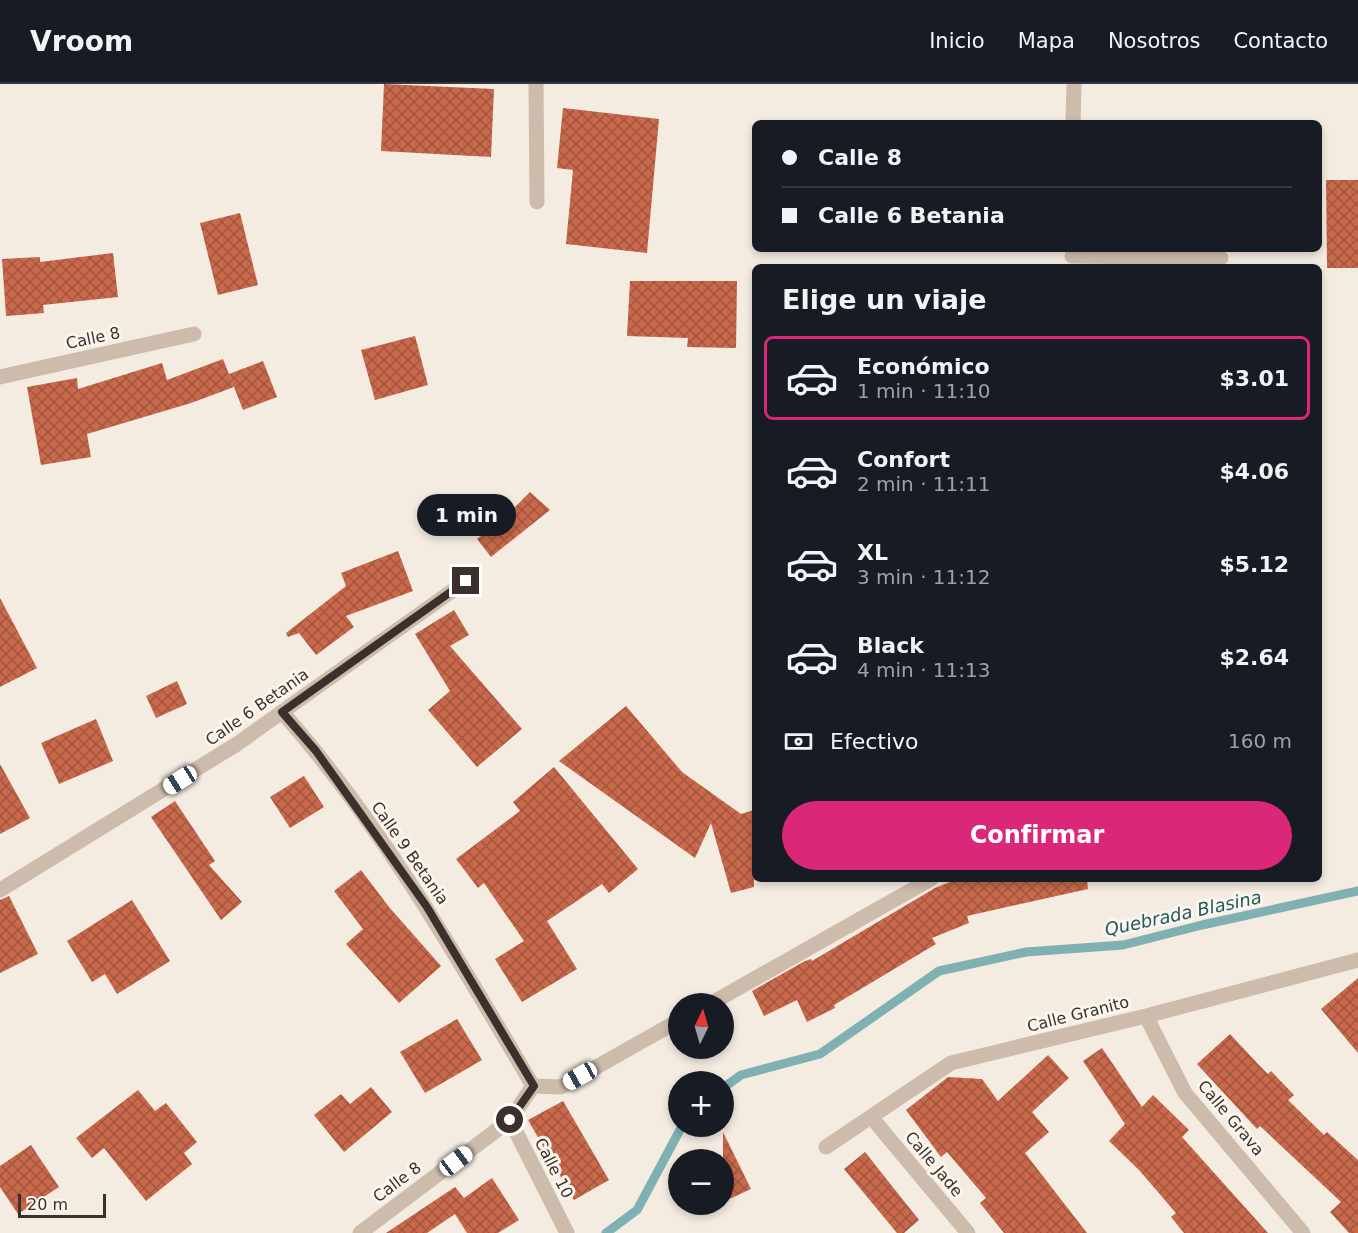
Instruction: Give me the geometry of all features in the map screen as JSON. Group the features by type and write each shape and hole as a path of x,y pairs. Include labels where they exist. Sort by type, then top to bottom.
{"street":[{"path":"536,84 537,202"},
{"path":"1073,120 1074,84"},
{"path":"1072,257 1221,258"},
{"name":"Calle 8","path":"0,377 194,334"},
{"name":"Calle 6 Betania","path":"0,890 237,744 466,581"},
{"name":"Calle 9 Betania","path":"282,712 316,751 427,907 534,1086"},
{"path":"729,993 926,882"},
{"name":"Calle Granito","path":"826,1147 951,1063 1146,1016 1358,960"},
{"name":"Calle Grava","path":"1146,1016 1185,1093 1304,1233"},
{"path":"534,1086 561,1087 668,1027"},
{"name":"Calle 8","path":"360,1233 510,1120 534,1086"},
{"name":"Calle Jade","path":"872,1118 968,1233"},
{"name":"Calle 10","path":"510,1120 567,1233"}],"building":[{"path":"384,84 494,89 491,157 381,151"},
{"path":"563,108 659,119 647,253 566,244 573,170 557,168"},
{"path":"1326,180 1358,180 1358,268 1327,268"},
{"path":"240,213 258,285 218,295 200,223"},
{"path":"113,253 118,297 43,305 44,313 6,316 2,259 40,257 40,262"},
{"path":"630,281 737,281 736,348 687,347 688,338 627,336"},
{"path":"415,336 428,385 375,400 361,350"},
{"path":"223,359 234,387 191,403 87,434 91,457 41,465 27,387 77,378 78,389 162,363 167,380"},
{"path":"263,361 277,397 243,410 229,374"},
{"path":"530,492 550,510 491,557 477,539 506,516"},
{"path":"398,551 413,591 346,616 354,627 316,655 299,633 288,637 286,633 346,586 341,573"},
{"path":"0,598 37,668 0,687"},
{"path":"454,610 469,635 450,646 522,729 477,767 428,710 450,691 415,634"},
{"path":"177,681 187,704 156,718 146,696"},
{"path":"626,706 682,772 741,814 752,811 752,882 754,882 754,887 731,893 711,823 695,858 559,761"},
{"path":"96,719 113,761 59,784 41,743"},
{"path":"0,764 30,818 0,834"},
{"path":"554,767 638,869 609,893 602,884 547,921 577,969 522,1002 495,959 524,941 484,883 478,888 456,859 520,811 513,802"},
{"path":"304,776 324,807 290,828 270,797"},
{"path":"175,801 215,861 209,865 242,902 221,920 151,817"},
{"path":"361,870 389,907 441,966 399,1003 346,944 363,929 334,891"},
{"path":"950,882 1087,882 1088,889 967,916 969,923 932,938 936,944 834,1005 835,1008 807,1022 797,1000 764,1016 752,991 805,961 811,959 812,961 935,888"},
{"path":"9,896 38,954 0,973 0,900"},
{"path":"132,900 170,961 117,994 105,974 92,982 67,941"},
{"path":"1358,978 1358,1053 1321,1009"},
{"path":"457,1019 482,1060 425,1093 400,1052"},
{"path":"1230,1034 1268,1074 1271,1071 1294,1095 1288,1100 1324,1135 1327,1132 1358,1160 1358,1233 1349,1233 1330,1212 1341,1202 1260,1126 1257,1129 1197,1064"},
{"path":"1102,1048 1142,1107 1153,1095 1189,1130 1182,1137 1268,1233 1184,1233 1171,1217 1176,1213 1139,1170 1109,1141 1125,1124 1083,1061"},
{"path":"1048,1055 1069,1078 1032,1112 1049,1132 1025,1153 1087,1233 1004,1233 980,1203 986,1198 947,1152 941,1157 906,1110 948,1077 982,1079 998,1101"},
{"path":"371,1087 392,1112 344,1152 314,1115 341,1094 350,1104"},
{"path":"138,1090 155,1111 166,1103 197,1142 184,1153 192,1164 146,1201 104,1148 92,1158 76,1138"},
{"path":"563,1101 609,1180 574,1200 528,1120"},
{"path":"723,1137 725,1137 731,1149 723,1149"},
{"path":"31,1145 59,1187 18,1214 0,1187 0,1166"},
{"path":"865,1152 919,1220 904,1233 897,1233 844,1169"},
{"path":"734,1154 751,1189 734,1197"},
{"path":"492,1178 519,1220 498,1233 467,1233 455,1214 427,1233 386,1233 455,1187 464,1198"}],"waterway":[{"name":"Quebrada Blasina","path":"734,1080 741,1075 820,1054 939,971 1026,952 1123,945 1358,891"},
{"name":"Quebrada Blasina","path":"606,1233 637,1210 676,1137"}],"route":[{"path":"466,581 282,712 316,751 427,907 534,1086 510,1120"}]}
